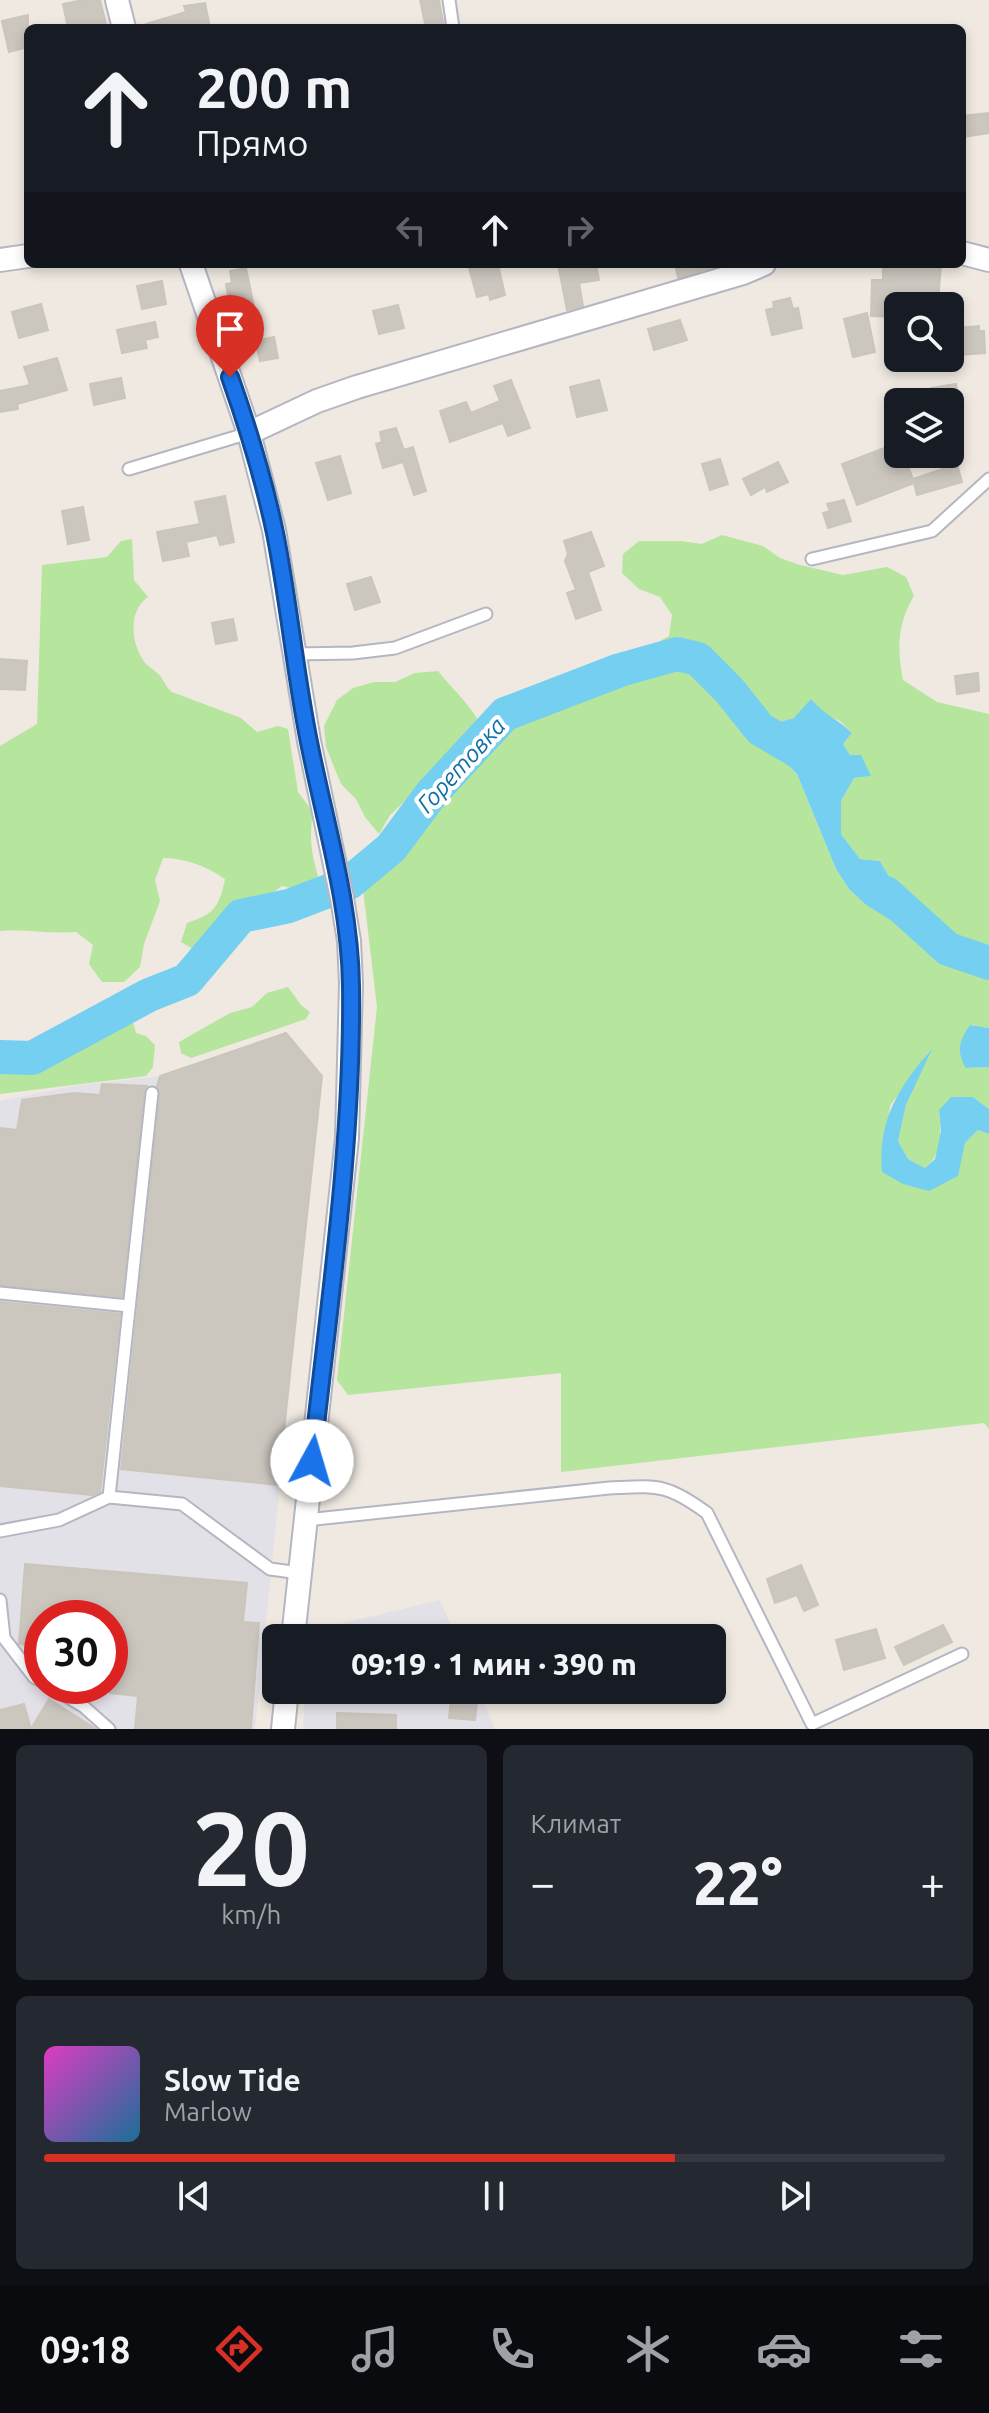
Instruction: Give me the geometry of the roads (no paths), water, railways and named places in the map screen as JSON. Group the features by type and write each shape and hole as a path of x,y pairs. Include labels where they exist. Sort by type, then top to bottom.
{"street":[{"path":"117,0 123,24"},
{"path":"966,254 989,260"},
{"path":"0,260 24,257"},
{"path":"192,268 249,433 274,530 309,741 342,898 351,984 348,1123 295,1624"},
{"path":"249,433 317,401 357,387 755,268"},
{"path":"283,1729 286,1704"}],"lane":[{"path":"449,0 452,24"},
{"path":"129,469 249,433"},
{"path":"812,559 932,531 989,479"},
{"path":"295,654 353,653 395,648 486,614"},
{"path":"109,1497 152,1093"},
{"path":"0,1293 129,1306"},
{"path":"306,1520 609,1488 656,1486 682,1495 707,1513 812,1724 962,1654"},
{"path":"0,1531 59,1520 109,1497 182,1504 270,1569 300,1573"},
{"path":"0,1600 4,1638 24,1664"},
{"path":"80,1704 109,1729"}],"water":[{"path":"811,699 852,733 843,744 850,755 861,755 871,776 854,778 841,801 841,834 860,859 880,861 902,895 921,909 917,929 920,938 866,905 849,889 836,869 797,774 753,730 794,718"},
{"path":"970,1025 989,1028 989,1067 966,1068 963,1062 960,1046"},
{"path":"932,1049 906,1105 898,1141 908,1159 925,1168 935,1159 941,1131 939,1110 951,1097 973,1097 989,1109 989,1134 978,1130 965,1143 958,1176 929,1191 903,1184 882,1172 881,1154 893,1105"}],"waterway":[{"name":"Горетовка","path":"0,1057 32,1058 149,995 187,980 241,916 289,906 349,883 391,848 432,793 505,714 620,670 677,654 698,659 729,690 760,729 799,752"},
{"name":"Горетовка","path":"886,893 948,949 989,963"}]}
